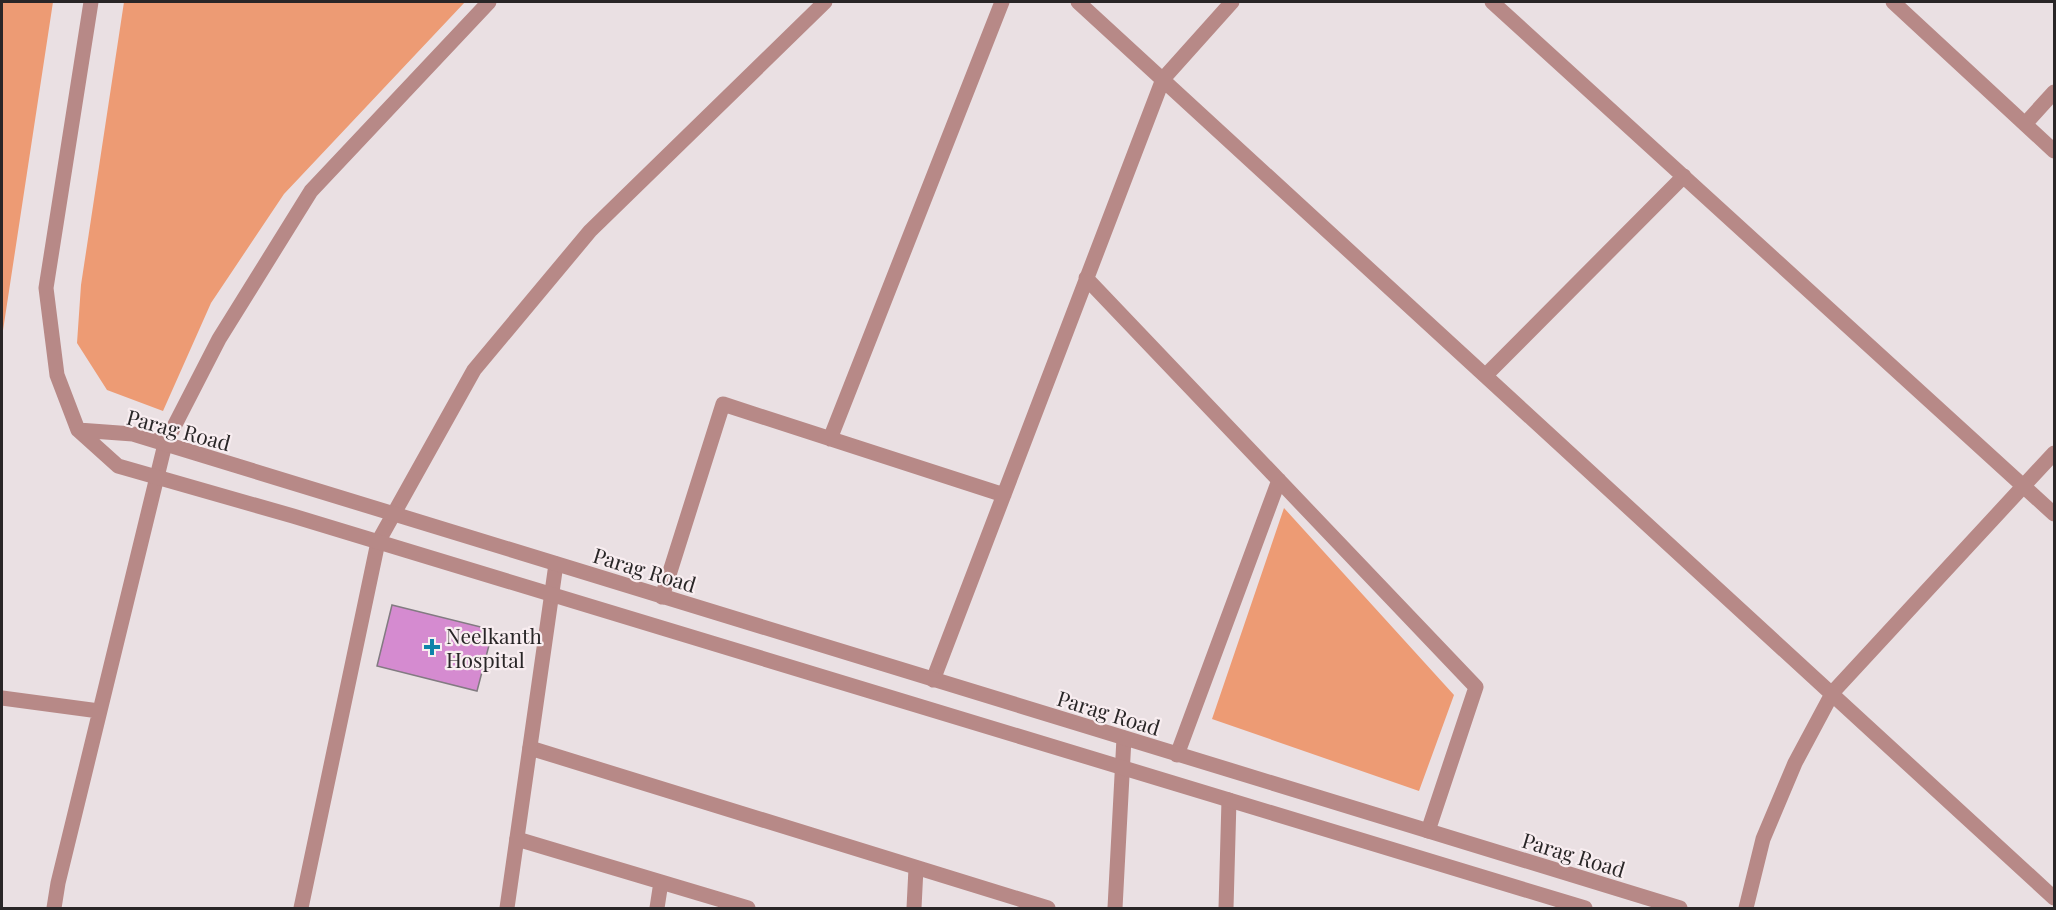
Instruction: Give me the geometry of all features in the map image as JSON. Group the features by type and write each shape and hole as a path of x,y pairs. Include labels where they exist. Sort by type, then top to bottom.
{"street":[{"path":"91,2 46,288 57,375 78,430 118,466 1122,766 1585,909"},
{"path":"54,909 58,883 99,711 165,444 219,339 311,190 489,2"},
{"path":"301,909 378,542 474,370 590,231 825,2"},
{"path":"830,439 1002,2"},
{"path":"1078,2 2055,898"},
{"path":"933,680 1163,80 1232,2"},
{"path":"1893,2 2055,151"},
{"path":"1501,5 1684,176 2055,514"},
{"path":"2025,124 2055,92"},
{"path":"1486,375 1684,176"},
{"path":"1086,278 1476,687 1428,831"},
{"path":"663,597 723,404 1004,495"},
{"name":"Parag Road","path":"78,430 133,434 1680,909"},
{"path":"1746,909 1763,839 1795,763 1833,692 2055,453"},
{"path":"1177,755 1279,480"},
{"path":"507,909 556,564"},
{"path":"2,698 99,711"},
{"path":"1115,909 1124,738"},
{"path":"530,748 916,868 1008,902 1048,909"},
{"path":"1226,909 1228,800"},
{"path":"517,838 748,909"},
{"path":"914,909 916,868"},
{"path":"657,909 661,882"}],"shaded area":[{"path":"2,2 53,2 2,337"},
{"path":"124,2 465,2 284,194 211,303 163,411 107,390 77,343 81,285"},
{"path":"1284,508 1454,695 1419,791 1212,719"}],"building":[{"path":"392,605 493,630 477,691 377,666"}],"place":[{"name":"Neelkanth Hospital","path":"432,647"}]}
